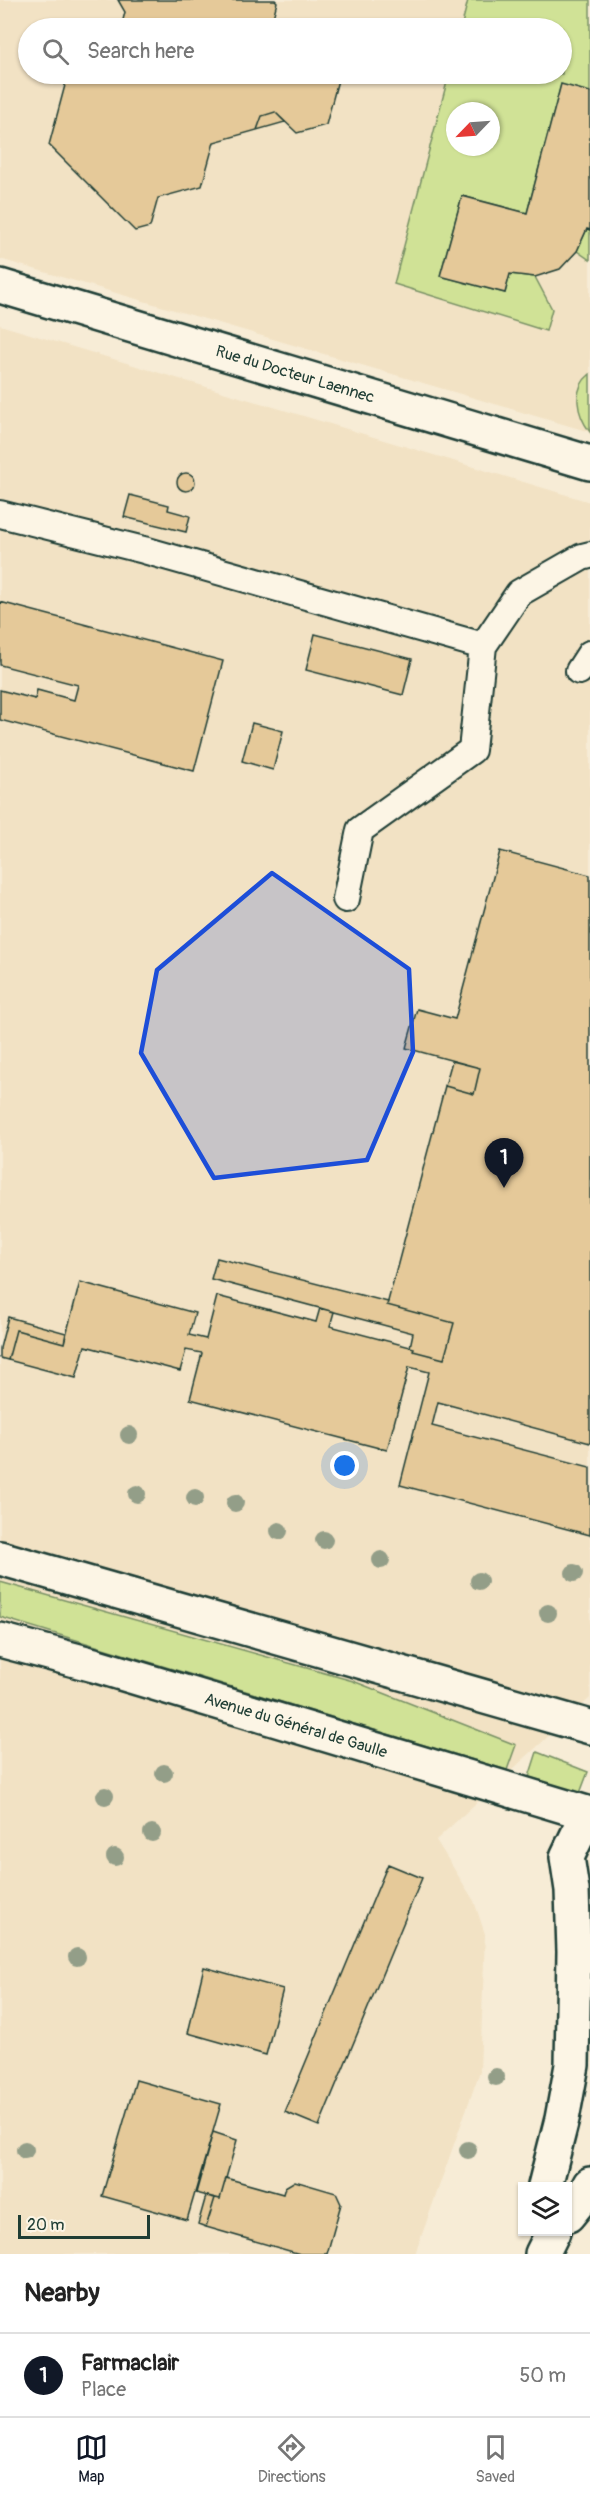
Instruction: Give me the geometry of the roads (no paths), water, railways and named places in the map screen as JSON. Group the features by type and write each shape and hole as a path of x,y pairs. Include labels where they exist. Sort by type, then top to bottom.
{"main road":[{"name":"Rue du Docteur Laennec","path":"0,286 590,463"},
{"path":"0,1558 590,1727"},
{"name":"Avenue du Général de Gaulle","path":"0,1640 94,1665 590,1815"},
{"path":"546,2182 562,2120 572,2065 574,1952 572,1890 567,1857 590,1815"},
{"path":"572,2209 590,2184"}],"lane":[{"path":"0,514 144,550 483,646"},
{"path":"346,898 360,830 472,750 483,646 519,593 582,556 590,555"}],"place":[{"name":"Farmaclair","path":"504,1188"}]}
